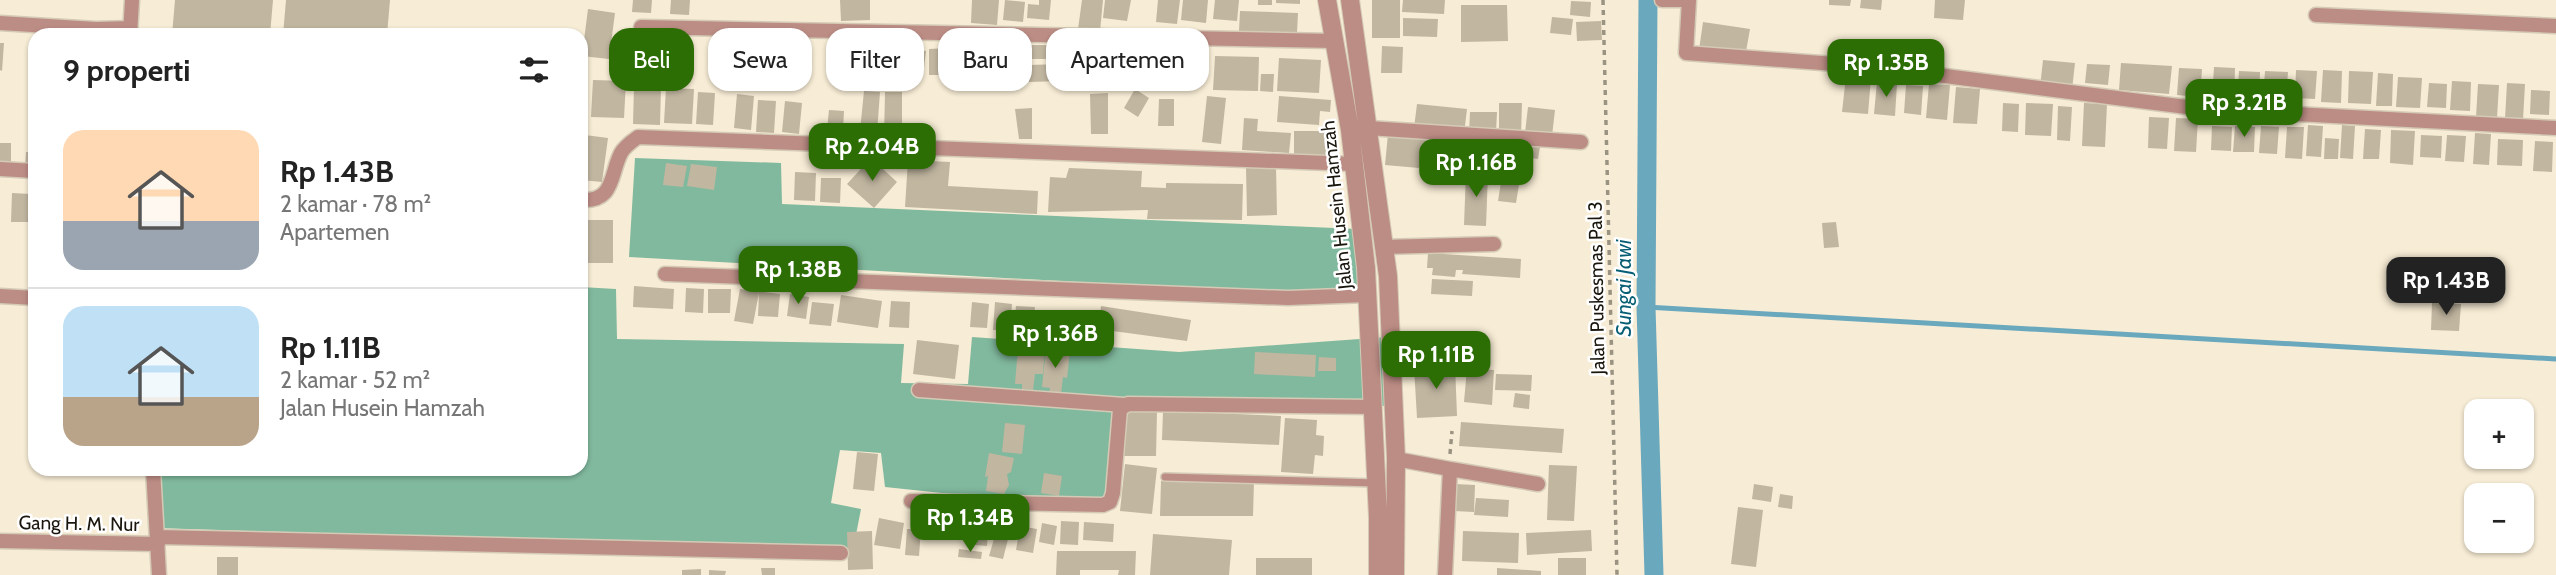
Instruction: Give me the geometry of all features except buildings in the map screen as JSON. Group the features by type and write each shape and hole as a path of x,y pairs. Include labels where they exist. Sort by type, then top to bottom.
{"street":[{"path":"130,28 132,0"},
{"name":"Jalan Husein Hamzah","path":"1327,0 1350,130 1367,295 1378,575"},
{"name":"Jalan Husein Hamzah","path":"1350,0 1389,299 1396,458 1395,575"},
{"path":"1662,0 1681,0"},
{"path":"1689,0 1686,53 1875,67 2203,109 2556,128"},
{"path":"2316,15 2556,26"},
{"path":"0,23 80,28"},
{"path":"641,27 1334,41"},
{"path":"1368,128 1581,142"},
{"path":"588,200 598,198 608,189 620,156 626,146 638,137 1354,164"},
{"path":"0,169 28,171"},
{"path":"1383,247 1493,244"},
{"path":"665,274 1288,298 1367,295"},
{"path":"0,296 28,298"},
{"path":"919,390 1124,405 1394,407"},
{"path":"911,501 1102,505 1110,502 1120,409 1124,405"},
{"path":"1396,458 1538,484"},
{"path":"1445,575 1450,469"},
{"path":"153,476 159,575"},
{"name":"Gang H. M. Nur","path":"0,541 158,540 841,553"}],"lane":[{"path":"1165,477 1376,483"}],"path":[{"name":"Jalan Puskesmas Pal 3","path":"1603,0 1617,575"},
{"path":"1450,469 1452,431"}],"green space":[{"path":"635,158 781,163 782,204 1358,229 1365,298 629,257"},
{"path":"588,287 616,289 617,339 904,344 901,383 968,384 972,337 1179,352 1387,337 1390,406 1118,401 1103,505 1037,503 885,487 881,453 840,450 831,503 861,509 853,550 157,528 159,476 588,476"}],"waterway":[{"name":"Sungai Jawi","path":"1648,0 1646,307 1654,575"},
{"path":"1646,307 2556,359"}]}
